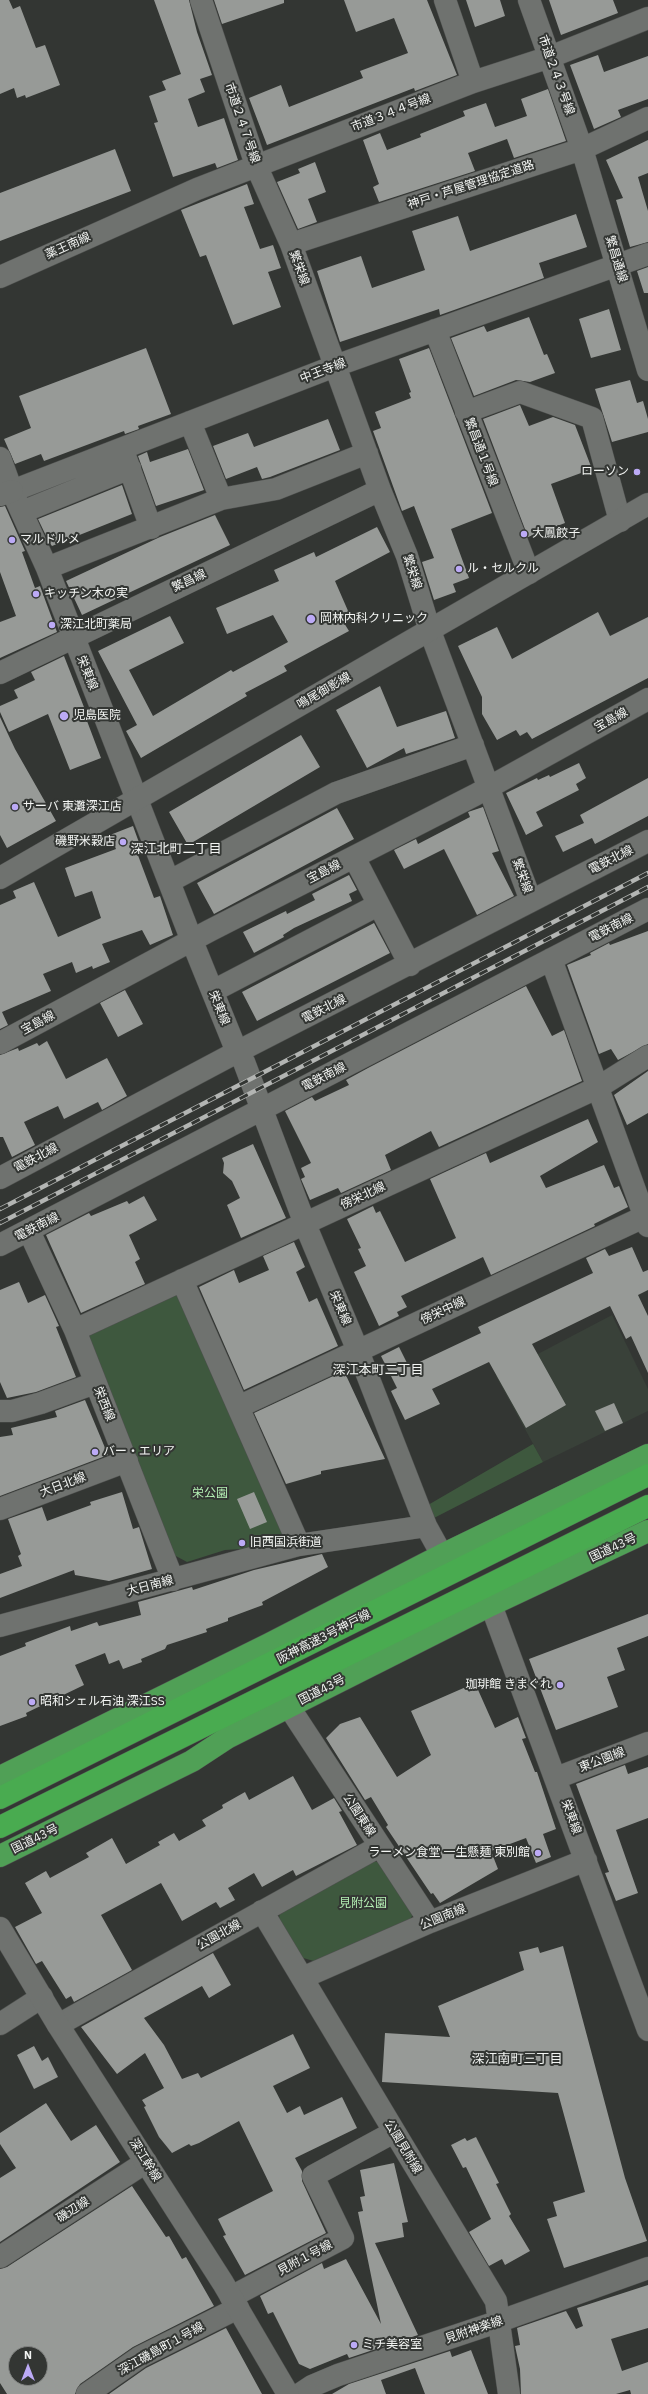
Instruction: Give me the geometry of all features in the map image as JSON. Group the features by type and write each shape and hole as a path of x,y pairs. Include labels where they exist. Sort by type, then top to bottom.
{"highway":[{"path":"0,1777 269,1644 442,1555 648,1455"},
{"name":"阪神高速3号神戸線","path":"0,1798 648,1474"},
{"path":"0,1827 648,1506"},
{"name":"国道43号","path":"0,1856 192,1761 227,1738 491,1605 648,1531"}],"street":[{"name":"市道２４７号線","path":"201,0 256,166 290,244"},
{"path":"445,0 473,82"},
{"name":"市道２４３号線","path":"529,0 582,149"},
{"name":"市道３４４号線","path":"137,216 256,166 473,82 550,57 648,18"},
{"name":"神戸・芦屋管理協定道路","path":"290,244 582,149 648,118"},
{"name":"繁昌通線","path":"582,149 618,264 648,370"},
{"name":"薬王南線","path":"0,276 137,216"},
{"name":"繁栄線","path":"290,244 336,366 380,490 407,556 430,631 531,901"},
{"name":"中王寺線","path":"6,493 126,459 190,422 336,366 648,254"},
{"name":"繁昌通１号線","path":"435,330 529,573"},
{"path":"466,412 520,392 592,418 620,520"},
{"path":"190,422 221,499"},
{"path":"47,568 221,499 276,489 367,453"},
{"name":"栄東線","path":"0,458 6,493 22,512 47,568 138,797 192,940 237,1052 244,1062 305,1224 358,1351 426,1526 442,1555"},
{"path":"22,512 126,459 151,528"},
{"name":"繁昌線","path":"0,673 73,636 380,490"},
{"name":"鳴尾御影線","path":"0,878 648,504"},
{"name":"宝島線","path":"0,1043 192,940 489,787 648,699"},
{"path":"170,881 336,793 473,745"},
{"name":"電鉄北線","path":"1,1173 410,965 648,841"},
{"path":"354,857 410,965"},
{"path":"213,991 378,905"},
{"name":"電鉄南線","path":"0,1246 648,909"},
{"path":"551,959 597,1088 647,1219"},
{"name":"傍栄北線","path":"75,1330 597,1088 648,1056"},
{"name":"傍栄中線","path":"238,1407 647,1219"},
{"name":"栄西線","path":"29,1231 75,1330 173,1580"},
{"path":"182,1280 299,1545"},
{"path":"0,1411 12,1411 41,1403 96,1383"},
{"name":"大日北線","path":"0,1509 127,1461"},
{"name":"大日南線","path":"0,1626 299,1545 426,1526"},
{"name":"栄東線","path":"491,1605 648,2030"},
{"name":"公園東線","path":"289,1707 430,1922"},
{"name":"東公園線","path":"556,1778 648,1743"},
{"name":"公園北線","path":"58,2024 380,1846"},
{"name":"公園南線","path":"302,1978 430,1922 586,1860"},
{"name":"公園見附線","path":"262,1910 496,2301 509,2394"},
{"name":"深江幹線","path":"0,1928 58,2024 234,2303 288,2394"},
{"path":"0,2024 42,1997"},
{"name":"見附１号線","path":"234,2303 343,2238 313,2176 394,2132"},
{"name":"磯辺線","path":"0,2257 146,2162"},
{"name":"見附神楽線","path":"300,2394 312,2386 338,2375 500,2321 648,2268"},
{"name":"深江磯島町１号線","path":"87,2394 140,2357 234,2303"}],"shaded area":[{"path":"612,1315 648,1389 648,1411 543,1462 496,1376"}],"green space":[{"name":"栄公園","path":"181,1288 289,1536 241,1549 225,1550 187,1562 174,1555 87,1341 91,1330"},
{"path":"533,1444 543,1462 434,1518 428,1505"},
{"name":"見附公園","path":"369,1861 380,1862 413,1914 409,1922 317,1962 300,1957 279,1920 280,1909"}],"building":[{"path":"0,0 9,0 13,9 20,6 36,48 45,45 60,85 26,98 25,95 17,98 14,88 0,94"},
{"path":"154,0 189,0 197,32 212,75 200,79 205,92 188,99 198,127 224,118 238,160 217,168 215,163 173,177 154,123 158,122 149,96 166,90 162,81 181,74"},
{"path":"214,0 284,0 284,3 222,24"},
{"path":"344,0 427,0 457,75 415,91 414,88 267,145 249,98 281,85 289,107 363,78 360,71 408,53 394,18 356,32"},
{"path":"466,0 500,0 505,16 475,27"},
{"path":"549,0 613,0 618,13 561,35"},
{"path":"598,55 604,72 648,56 648,99 618,110 621,117 594,129 570,65"},
{"path":"548,89 566,141 514,158 507,139 468,153 475,171 379,202 373,187 379,184 363,140 380,133 387,150 421,137 420,134 465,116 463,111 486,103 495,127 527,116 521,99"},
{"path":"648,140 648,173 638,177 648,211 648,242 630,247 616,200 623,198 606,160"},
{"path":"115,149 131,191 0,241 0,193"},
{"path":"315,162 326,192 308,199 317,222 298,229 277,182 300,173 298,169"},
{"path":"247,184 254,204 244,207 260,249 273,245 281,268 268,272 281,307 233,325 206,255 200,257 181,210"},
{"path":"576,214 587,247 539,263 544,278 440,315 439,309 340,342 317,271 361,256 372,288 425,270 412,231 458,216 470,251"},
{"path":"648,267 648,293 644,293 637,271"},
{"path":"609,309 621,350 591,358 579,319"},
{"path":"529,317 544,355 547,354 555,373 530,382 516,380 474,396 451,338 484,326 487,332"},
{"path":"146,348 171,414 138,426 139,429 125,434 124,431 44,461 41,454 15,464 4,439 31,428 19,396"},
{"path":"429,348 492,513 451,529 469,578 453,584 456,592 434,600 422,562 434,558 414,506 402,511 373,431 381,428 375,412 411,398 409,393 411,392 399,359"},
{"path":"630,380 637,403 643,401 648,419 648,432 612,442 595,389"},
{"path":"520,405 529,426 553,417 575,425 592,469 551,484 565,523 528,537 483,419"},
{"path":"328,419 340,450 270,477 262,479 257,467 226,479 213,446 248,433 254,447"},
{"path":"188,449 204,490 156,506 138,456 147,452 150,462"},
{"path":"122,485 132,514 52,546 38,519"},
{"path":"5,506 25,551 22,552 35,588 40,586 57,632 0,658 0,622 16,616 0,572 0,507"},
{"path":"215,515 230,545 82,615 66,581 160,537"},
{"path":"377,527 390,552 335,581 352,620 344,623 349,631 284,666 287,671 245,693 247,696 141,758 126,731 137,725 98,651 170,616 184,643 129,670 153,716 231,670 233,672 288,642 273,615 227,634 216,608 279,581 274,570 314,552 316,557"},
{"path":"598,612 610,636 648,617 648,678 532,739 527,732 520,736 516,730 497,740 482,714 482,697 458,646 497,627 512,659"},
{"path":"64,656 89,720 87,721 101,758 70,770 48,714 9,732 0,712 0,706 18,698 14,690 35,680 31,672"},
{"path":"380,686 397,727 446,711 455,738 406,754 404,748 367,768 336,710"},
{"path":"0,717 15,749 56,821 7,848 0,835"},
{"path":"301,735 320,767 188,845 169,812"},
{"path":"579,763 586,778 576,784 579,790 536,812 543,826 526,835 506,793 537,778 538,780 549,775 550,777"},
{"path":"648,778 648,816 595,844 592,838 563,852 555,836 584,823 580,815"},
{"path":"483,807 499,851 492,853 514,896 477,915 444,849 404,869 394,850 416,839 418,844 470,817 468,812"},
{"path":"337,808 354,839 214,914 197,883"},
{"path":"133,826 141,848 136,850 154,898 160,896 173,935 150,945 142,930 102,944 110,962 93,969 92,966 76,973 72,962 43,974 51,991 2,1012 8,1025 0,1029 0,905 16,898 13,891 34,882 58,937 101,918 92,891 75,897 65,868 116,849 110,835"},
{"path":"349,875 357,890 349,894 352,901 294,928 283,935 284,937 254,953 243,932 286,911 287,914 315,900 312,894"},
{"path":"374,923 390,953 257,1021 242,992"},
{"path":"648,931 648,1044 618,1060 611,1049 599,1054 567,965 591,955 590,953 609,943 610,945"},
{"path":"526,986 552,1036 564,1030 582,1081 439,1147 431,1131 385,1155 391,1170 341,1193 338,1188 310,1200 301,1179 305,1177 301,1168 311,1163 285,1111 312,1097 315,1101 349,1085 346,1080"},
{"path":"125,990 143,1024 118,1037 100,1003"},
{"path":"47,1041 66,1079 107,1058 127,1096 102,1110 98,1102 64,1119 58,1106 24,1122 35,1145 12,1157 3,1137 0,1137 0,1055 18,1048 19,1051 37,1043 39,1046"},
{"path":"648,1071 648,1113 627,1125 614,1095"},
{"path":"588,1119 598,1142 540,1176 546,1188 604,1165 614,1188 619,1186 628,1207 594,1224 595,1226 491,1275 483,1257 401,1296 407,1307 397,1312 399,1316 379,1326 354,1272 366,1266 358,1249 361,1248 347,1219 373,1206 376,1213 380,1211 405,1262 456,1238 430,1179 486,1153 490,1163"},
{"path":"253,1144 286,1218 241,1238 227,1205 240,1198 232,1181 223,1173 224,1163 222,1158"},
{"path":"144,1196 157,1220 129,1235 140,1259 135,1262 145,1284 81,1313 46,1235 89,1213 91,1216 127,1201 129,1204"},
{"path":"294,1242 305,1267 296,1272 309,1302 317,1298 338,1346 244,1390 199,1287 234,1270 239,1283 269,1270 263,1256"},
{"path":"632,1247 643,1272 648,1270 648,1290 638,1295 648,1316 648,1373 631,1336 626,1339 610,1306 532,1344 566,1405 526,1428 489,1362 432,1389 440,1404 405,1420 391,1391 397,1388 381,1356 399,1347 409,1367 481,1333 478,1327 593,1273 586,1258 605,1249 609,1256"},
{"path":"19,1282 28,1303 45,1295 59,1326 56,1327 76,1377 36,1392 7,1398 0,1382 0,1290"},
{"path":"344,1371 385,1459 321,1471 321,1474 286,1484 254,1413"},
{"path":"85,1400 108,1455 0,1496 0,1437 13,1435 11,1428 57,1417 55,1411"},
{"path":"614,1403 623,1423 605,1431 595,1411"},
{"path":"122,1492 133,1529 139,1527 152,1569 109,1581 75,1575 74,1570 0,1598 0,1574 22,1566 18,1556 21,1554 8,1519 42,1507 47,1521 91,1505 90,1502"},
{"path":"254,1492 267,1522 250,1529 237,1499"},
{"path":"322,1554 328,1567 262,1602 263,1605 228,1618 228,1621 206,1629 207,1632 167,1645 165,1649 141,1659 142,1662 123,1669 119,1660 109,1664 105,1653 75,1665 84,1685 26,1713 27,1716 0,1726 0,1656 26,1646 25,1643 70,1626 71,1631 97,1622 99,1626 141,1615 138,1602 192,1587 193,1590 254,1570"},
{"path":"648,1614 648,1636 617,1648 625,1670 607,1677 618,1707 556,1730 529,1659"},
{"path":"475,1683 495,1728 518,1717 526,1738 522,1739 535,1772 537,1772 556,1829 543,1834 551,1857 536,1863 526,1838 491,1851 498,1869 440,1903 433,1893 431,1894 386,1827 388,1825 371,1797 365,1800 326,1738 340,1724 360,1717 397,1777 431,1755 411,1711"},
{"path":"625,1765 628,1774 648,1767 648,1818 616,1830 638,1893 616,1901 605,1873 609,1872 576,1784"},
{"path":"293,1776 312,1810 334,1798 342,1811 339,1812 357,1845 296,1876 293,1870 262,1887 254,1873 228,1888 235,1900 220,1908 216,1902 182,1921 161,1883 101,1915 132,1970 74,2002 71,1996 66,1999 42,1961 36,1964 15,1927 42,1913 25,1883 46,1871 50,1878 89,1857 86,1853 112,1838 126,1864 160,1845 158,1842 174,1833 179,1841 206,1826 202,1820 223,1808 222,1805 245,1792 249,1800"},
{"path":"563,1946 625,2178 647,2241 564,2268 547,2219 557,2216 553,2202 585,2192 558,2093 382,2082 385,2033 450,2037 438,2006 524,1970 519,1952 538,1947 540,1953"},
{"path":"213,1953 231,1985 209,1998 202,1986 144,2018 164,2045 182,2079 198,2073 201,2078 293,2034 310,2068 273,2086 287,2113 300,2106 304,2115 342,2097 357,2128 295,2158 302,2171 302,2181 326,2233 245,2275 223,2236 226,2235 218,2219 273,2191 239,2121 199,2143 191,2146 189,2144 172,2153 159,2137 142,2100 164,2088 145,2053 117,2074 81,2027"},
{"path":"34,2046 42,2061 48,2057 58,2077 34,2089 17,2055"},
{"path":"46,2103 71,2141 96,2125 120,2162 0,2242 0,2178 16,2168 0,2144 0,2133"},
{"path":"476,2137 499,2183 496,2184 511,2214 509,2216 530,2251 505,2265 502,2259 489,2266 469,2232 491,2219 466,2167 463,2168 451,2145 465,2138 467,2141"},
{"path":"394,2163 408,2222 402,2223 404,2237 375,2243 418,2335 349,2358 347,2354 310,2369 299,2364 273,2312 268,2314 260,2296 322,2263 324,2269 346,2259 381,2324 358,2212 363,2211 360,2197 365,2196 360,2170"},
{"path":"132,2186 166,2237 169,2236 182,2259 186,2257 214,2306 133,2347 80,2384 75,2394 7,2394 0,2383 0,2269 7,2267"},
{"path":"648,2285 648,2328 611,2339 622,2371 648,2362 648,2394 631,2394 630,2390 616,2394 521,2394 520,2369 515,2346 520,2345 517,2328 566,2311 576,2329 583,2326 577,2308"},
{"path":"226,2328 262,2394 109,2394 146,2368"},
{"path":"471,2350 488,2394 425,2394 415,2368 381,2380 386,2394 332,2394 349,2384 450,2351 452,2357"}],"railway":[{"path":"0,1209 648,873"},
{"path":"0,1223 648,887"}],"place":[{"name":"ローソン","path":"637,472"},
{"name":"大鳳餃子","path":"524,534"},
{"name":"マルドルメ","path":"12,540"},
{"name":"ル・セルクル","path":"459,569"},
{"name":"キッチン木の実","path":"36,594"},
{"name":"岡林内科クリニック","path":"311,619"},
{"name":"深江北町薬局","path":"52,625"},
{"name":"児島医院","path":"64,716"},
{"name":"サーバ 東灘深江店","path":"15,807"},
{"name":"磯野米穀店","path":"123,842"},
{"name":"バー・エリア","path":"95,1452"},
{"name":"旧西国浜街道","path":"242,1543"},
{"name":"珈琲館 きまぐれ","path":"560,1685"},
{"name":"昭和シェル石油 深江SS","path":"32,1702"},
{"name":"ラーメン食堂 一生懸麺 東別館","path":"538,1853"},
{"name":"ミチ美容室","path":"354,2345"}],"district":[{"name":"深江北町二丁目","path":"176,849"},
{"name":"深江本町二丁目","path":"378,1370"},
{"name":"深江南町三丁目","path":"517,2059"}]}
